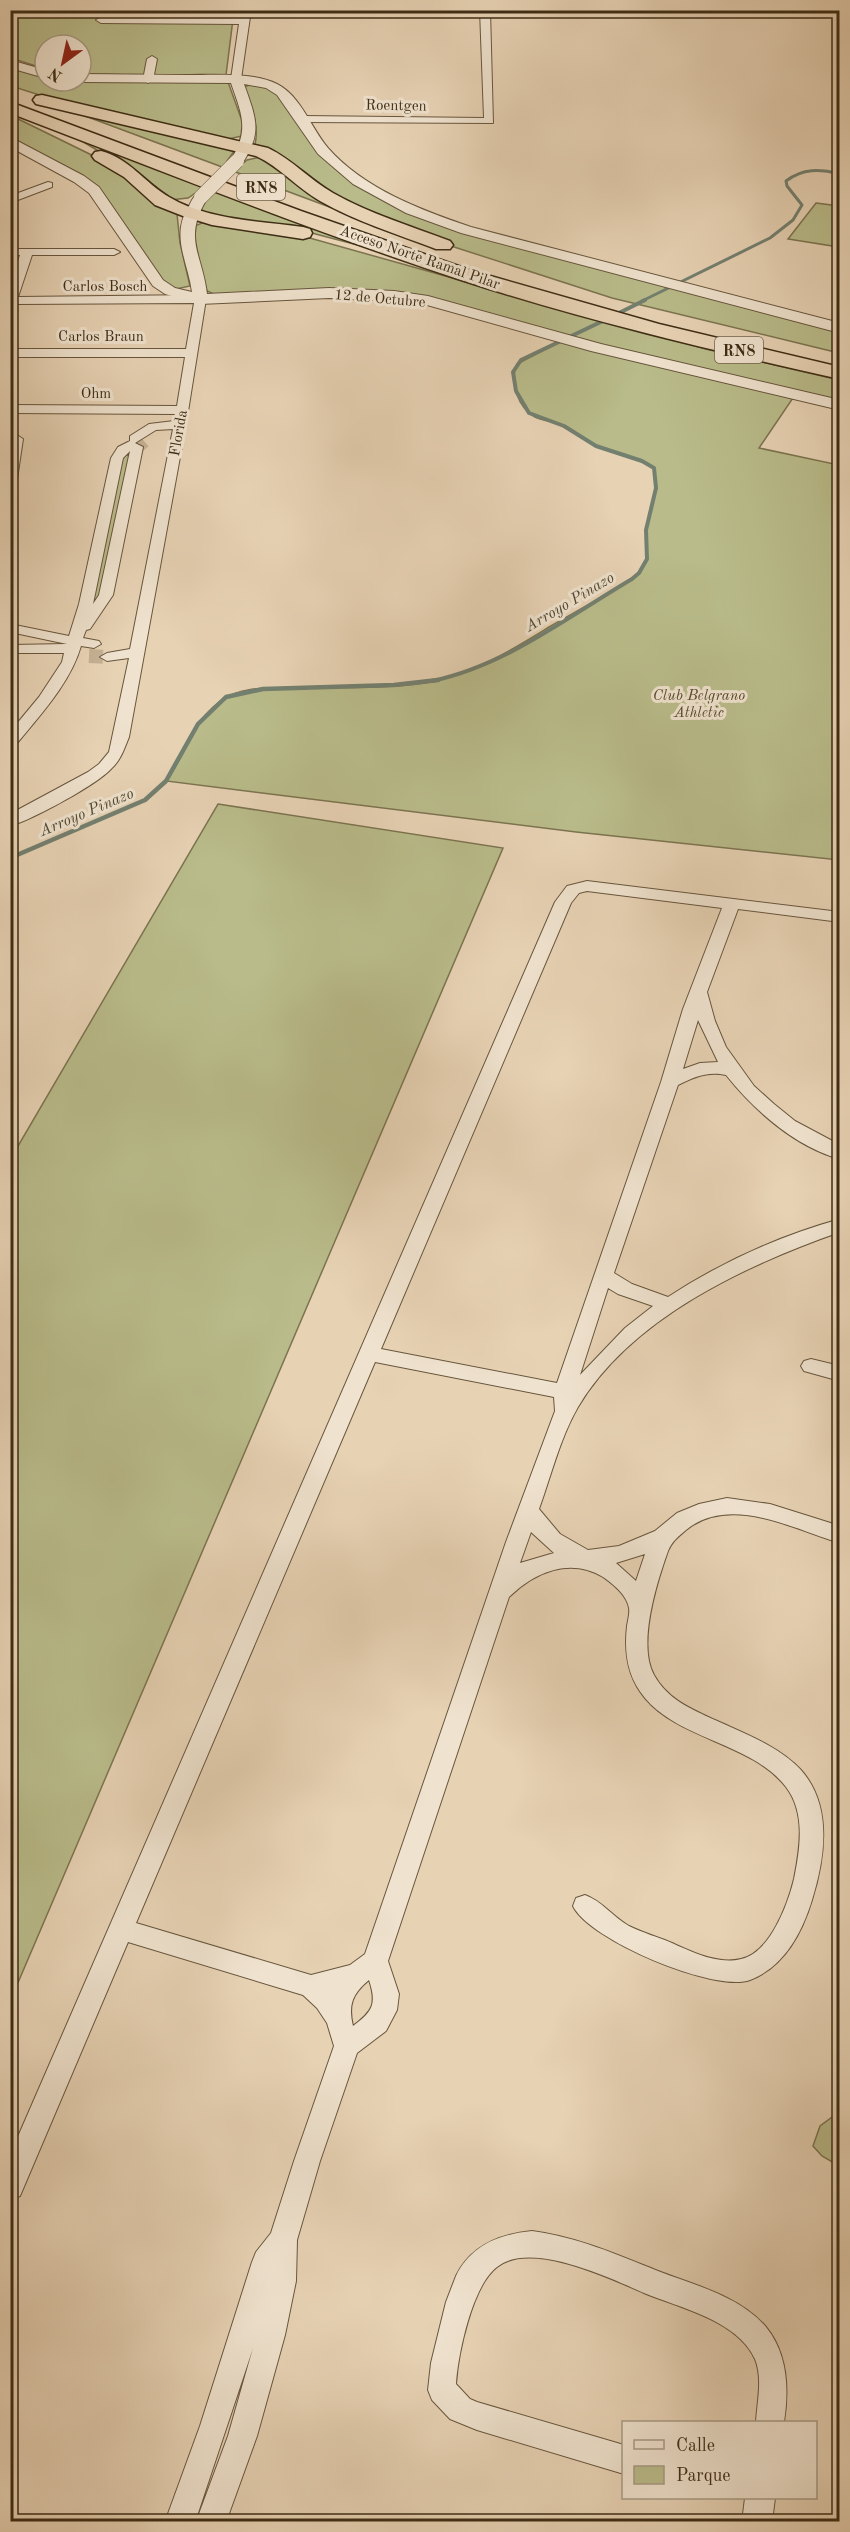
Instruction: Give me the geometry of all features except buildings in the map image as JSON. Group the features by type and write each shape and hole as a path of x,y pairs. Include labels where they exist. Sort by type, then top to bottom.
{"highway":[{"path":"10,93 242,154 281,160 307,185 330,199 467,262"},
{"name":"Acceso Norte Ramal Pilar","path":"10,93 402,240 513,275 595,306"},
{"path":"10,109 123,168 154,195 212,219 467,262 513,275"},
{"name":"Acceso Norte Ramal Pilar","path":"10,109 376,244 467,262 595,306 840,373"},
{"name":"Acceso Norte Ramal Pilar","path":"647,320 840,360"}],"street":[{"name":"Roentgen","path":"303,119 489,122 485,10"},
{"path":"101,20 245,16 236,79 251,126 251,136 242,154 192,212"},
{"path":"148,80 152,59"},
{"path":"10,64 33,71"},
{"path":"93,78 236,79 275,87 303,119 329,158 347,172 420,214 466,230 840,328"},
{"name":"12 de Octubre","path":"10,141 79,179 94,190 158,283 170,291 200,299 312,293 394,296 442,304 597,348 840,405"},
{"path":"10,200 48,186"},
{"name":"Florida","path":"10,821 90,777 112,760 121,737 176,420 192,353 200,299 185,233 192,212"},
{"path":"10,252 114,252"},
{"path":"11,302 27,252"},
{"name":"Carlos Bosch","path":"11,302 200,299"},
{"name":"Carlos Braun","path":"10,353 192,353"},
{"name":"Ohm","path":"10,409 176,420"},
{"path":"10,742 65,669 74,647 106,595 133,447 176,420"},
{"path":"10,479 17,439"},
{"path":"10,628 92,650"},
{"path":"10,649 74,647"},
{"path":"109,651 136,653"},
{"path":"10,2187 123,1930 558,913 570,893 578,887 587,886 840,917"},
{"path":"336,2015 339,1994 365,1968 500,1593 569,1399 603,1275 699,992 732,904"},
{"path":"699,992 717,1045 741,1084 757,1100 811,1137 840,1153"},
{"path":"670,1082 699,1068 717,1066 732,1071"},
{"path":"569,1399 627,1338 669,1305 748,1259 840,1225"},
{"path":"603,1275 626,1289 669,1305"},
{"path":"369,1354 569,1399"},
{"path":"811,1366 840,1374"},
{"path":"500,1593 515,1576 528,1568 561,1559 586,1559 622,1554 663,1537 687,1516 713,1507 729,1506 781,1515 840,1535"},
{"path":"528,1510 542,1532 556,1543 622,1577 633,1589 640,1607"},
{"path":"585,1906 621,1934 697,1964 734,1972 749,1969 763,1962 777,1948 803,1892 812,1840 812,1821 800,1788 791,1776 775,1763 670,1709 641,1674 638,1662 640,1607 653,1558 663,1537"},
{"path":"123,1930 311,1986 326,2000 336,2015 347,2046"},
{"path":"311,1986 333,1982 365,1968"},
{"path":"211,2522 238,2451 262,2369 280,2300 286,2263 284,2240 307,2161 347,2046 377,2023 384,2010 386,1994 365,1968"},
{"path":"180,2522 214,2426 266,2262 284,2240"},
{"path":"622,2459 477,2416 460,2409 442,2390 442,2374 462,2293 472,2274 485,2258 500,2250 518,2245 539,2244 560,2248 720,2310 753,2333 766,2351 773,2383 770,2421"},
{"path":"757,2522 760,2499"}],"green space":[{"path":"11,11 234,11 226,75 93,75 93,33 33,33 33,65 11,58"},
{"path":"11,66 33,72 33,93 11,86"},
{"path":"93,81 228,82 246,132 242,136 228,139 185,132 71,105 33,93 93,93"},
{"path":"260,84 276,93 323,157 339,172 415,214 839,331 839,353 612,298 451,246 341,201 303,176 285,158 255,144 255,122 244,87"},
{"path":"61,107 235,150 227,161 240,166 247,160 261,157 351,215"},
{"path":"10,115 112,165 177,214 180,243 190,286 176,289 166,285 100,189 80,174 11,138"},
{"path":"80,140 369,248 304,231 228,219 201,211 197,192 188,198 170,200 112,159"},
{"path":"816,203 839,206 839,247 788,239"},
{"path":"204,222 299,235 706,349 839,380 839,402 655,359 436,299 214,294 207,291 191,235 195,226"},
{"name":"Club Belgrano Athletic","path":"565,339 795,395 759,448 839,465 839,860 576,832 166,781 202,719 219,702 229,696 250,689 388,686 420,684 450,677 480,666 508,651 639,573 647,559 646,530 656,488 654,468 593,444 566,427 535,417 524,407 517,394 514,378 517,364"},
{"path":"121,456 130,456 110,559 98,600 93,600"},
{"path":"218,804 503,848 17,1985 10,1984 11,1158"},
{"path":"839,2112 839,2166 822,2156 813,2146 820,2126"}],"waterway":[{"name":"Arroyo Pinazo","path":"642,301 770,238 793,220 802,205 787,186 786,181 792,177 812,171 840,174"},
{"name":"Arroyo Pinazo","path":"615,315 645,300"},
{"name":"Arroyo Pinazo","path":"434,680 485,664 536,638 632,579 639,573 647,559 646,530 656,488 654,468 642,461 596,446 564,426 529,413 516,391 513,372 521,360 607,319"},
{"name":"Arroyo Pinazo","path":"10,858 145,800 166,781 198,724 226,697 263,689 394,685 434,680"}],"tunnel":[{"path":"137,447 144,441"},
{"path":"89,656 107,657"}]}
